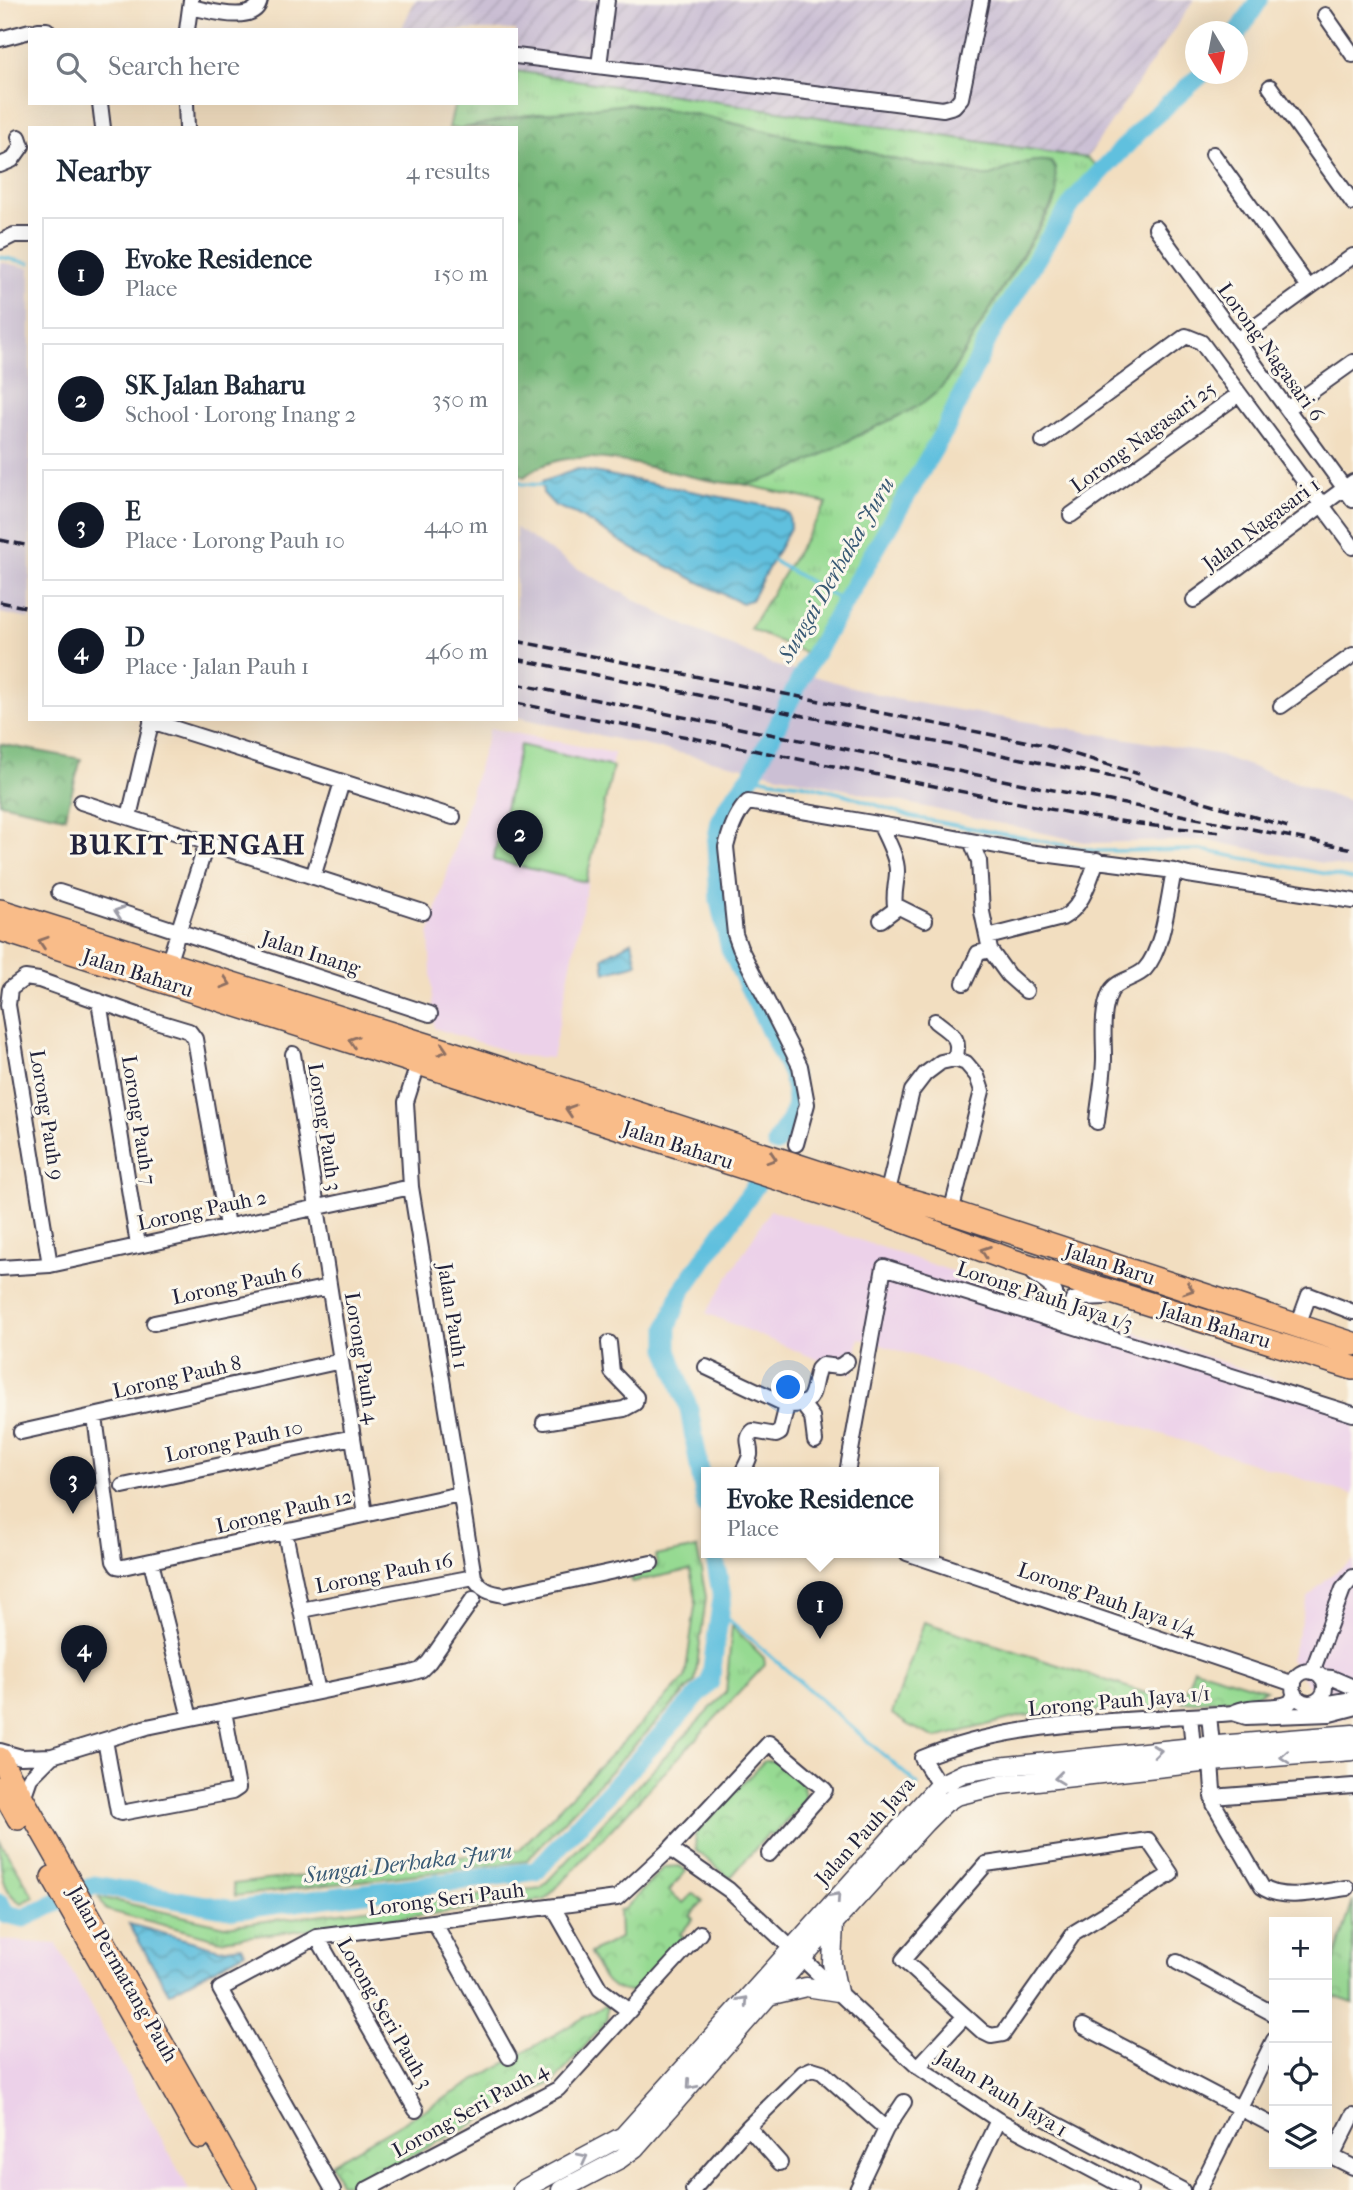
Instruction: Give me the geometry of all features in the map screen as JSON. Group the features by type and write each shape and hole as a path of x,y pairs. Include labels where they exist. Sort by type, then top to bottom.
{"highway":[{"name":"Jalan Baharu","path":"0,911 449,1052 706,1145"},
{"name":"Jalan Baharu","path":"0,929 419,1061 870,1196 1013,1261 1353,1368"},
{"name":"Jalan Baru","path":"870,1196 951,1212 1353,1344"}],"main road":[{"name":"Jalan Permatang Pauh","path":"0,1758 23,1798 59,1875"},
{"name":"Jalan Permatang Pauh","path":"0,1787 59,1875 246,2190"},
{"name":"Jalan Permatang Pauh","path":"88,1926 230,2190"}],"street":[{"path":"187,28 190,3 241,15 252,13 260,5 260,0"},
{"path":"599,66 607,0"},
{"path":"518,56 943,108 954,106 961,98 981,0"},
{"path":"1325,15 1353,55"},
{"path":"0,39 28,32"},
{"path":"1270,88 1353,203"},
{"path":"100,105 103,126"},
{"path":"186,105 190,126"},
{"path":"0,165 12,160 22,146 19,137"},
{"path":"1213,154 1309,288"},
{"name":"Lorong Nagasari 6","path":"1156,228 1287,409 1350,490"},
{"path":"0,242 14,234 28,235"},
{"path":"1237,340 1353,256"},
{"path":"1043,441 1186,336 1201,342 1353,547"},
{"path":"1287,409 1353,362"},
{"name":"Lorong Nagasari 25","path":"1070,515 1240,394"},
{"name":"Jalan Nagasari 1","path":"1194,600 1322,505 1350,490"},
{"path":"1281,706 1353,655"},
{"path":"129,817 151,721"},
{"path":"154,721 453,817"},
{"path":"313,877 342,782"},
{"path":"81,802 423,912"},
{"path":"796,1144 807,1104 800,1066 735,933 726,847 729,834 748,802 1028,852 1174,871 1188,876 1353,901"},
{"path":"880,824 897,872 894,897 897,908"},
{"path":"971,841 979,861 982,912 989,943 1008,975 1026,991"},
{"path":"168,964 207,842"},
{"path":"964,983 978,953 989,943 1062,918 1075,909 1097,860"},
{"path":"1097,1122 1104,1057 1102,1032 1109,995 1112,988 1144,970 1153,958 1174,871"},
{"name":"Jalan Inang","path":"59,892 430,1014"},
{"path":"897,908 925,920"},
{"path":"881,920 897,908"},
{"name":"Lorong Pauh 9","path":"50,1265 8,1005 10,989 25,978 39,980 99,1001"},
{"path":"99,1001 189,1031 195,1039 228,1226"},
{"name":"Lorong Pauh 7","path":"99,1001 138,1245"},
{"path":"935,1021 956,1038 958,1048 955,1059"},
{"name":"Lorong Pauh 3","path":"293,1054 317,1207"},
{"path":"870,1196 912,1091 925,1074 941,1062 955,1059 966,1063 977,1076 982,1091 951,1212"},
{"name":"Jalan Pauh 1","path":"419,1061 406,1102 411,1187 474,1577"},
{"name":"Lorong Pauh 2","path":"0,1268 50,1265 411,1187"},
{"name":"Lorong Pauh 4","path":"317,1207 365,1514"},
{"path":"1013,1261 1053,1287 1056,1294 1055,1302 1043,1310 1018,1309"},
{"name":"Lorong Pauh Jaya 1/3","path":"848,1467 884,1267 1097,1336 1353,1414"},
{"name":"Lorong Pauh 6","path":"154,1322 329,1287"},
{"path":"1298,1325 1309,1295 1353,1312"},
{"path":"1097,1336 1071,1313 1073,1300 1123,1296"},
{"path":"544,1422 624,1409 635,1403 636,1397 612,1372 609,1343"},
{"path":"706,1367 788,1405 803,1405 809,1401 818,1369 822,1365 839,1367 847,1361"},
{"name":"Lorong Pauh 8","path":"21,1432 341,1362"},
{"path":"745,1467 750,1453 747,1442 749,1434 753,1431 776,1435 780,1433 788,1405"},
{"path":"803,1405 812,1417 815,1441"},
{"name":"Lorong Pauh 12","path":"95,1417 114,1561 117,1566 151,1562 460,1494"},
{"name":"Lorong Pauh 10","path":"123,1486 353,1437"},
{"path":"285,1533 318,1692"},
{"name":"Lorong Pauh Jaya 1/4","path":"921,1558 1294,1689"},
{"path":"151,1562 190,1717"},
{"path":"474,1577 478,1585 490,1593 504,1595 651,1563"},
{"name":"Lorong Pauh 16","path":"301,1610 474,1577"},
{"path":"1317,1674 1343,1589 1353,1577"},
{"path":"0,1751 21,1756 52,1756 190,1717 421,1670 473,1599"},
{"path":"1233,1713 1245,1707 1285,1704 1291,1701 1303,1673 1332,1678 1353,1687"},
{"path":"1311,1706 1319,1700 1325,1686 1317,1674"},
{"path":"1294,1689 1300,1700 1311,1706 1353,1699"},
{"name":"Lorong Pauh Jaya 1/1","path":"939,1785 922,1758 939,1751 1019,1731 1233,1713 1246,1717 1311,1706 1330,1713 1353,1708"},
{"path":"105,1740 118,1812 232,1793 238,1788 224,1711"},
{"path":"1209,1715 1212,1797 1217,1813 1262,1887 1280,1895 1347,1888"},
{"path":"1190,1716 1193,1747"},
{"name":"Jalan Pauh Jaya","path":"561,2190 620,2159 635,2148 768,1996 796,1953 834,1924 944,1803 956,1796 1001,1784 1353,1734"},
{"name":"Lorong Seri Pauh","path":"334,2190 220,1989 317,1937 617,1898 670,1849 769,1743 825,1790 769,1854"},
{"name":"Jalan Pauh Jaya","path":"522,2190 623,2136 796,1953 939,1785 964,1773 998,1767 1193,1747 1212,1754 1353,1751"},
{"path":"23,1798 30,1778 52,1756"},
{"path":"1212,1797 1353,1786"},
{"path":"1147,1840 1171,1874 1075,1932 1003,2034 991,2036 964,2017 903,1960 986,1864 1147,1840"},
{"path":"670,1849 729,1890 796,1953"},
{"path":"552,1907 600,1989 629,2011"},
{"path":"434,1922 509,2057"},
{"path":"768,1996 806,1987 838,1992 832,1963 834,1924"},
{"name":"Lorong Seri Pauh 4","path":"366,2190 558,2089 700,1933"},
{"name":"Lorong Seri Pauh 3","path":"317,1937 416,2110"},
{"name":"Jalan Pauh Jaya 1","path":"796,1953 918,2067 998,2120 1130,2190"},
{"path":"1177,1962 1269,2011"},
{"path":"918,2067 964,2017"},
{"path":"1083,2026 1269,2123"},
{"path":"1199,2190 1272,2043"},
{"path":"694,2190 748,2127 803,2073 812,2069 822,2072 886,2129"},
{"path":"857,2190 886,2129 904,2102"},
{"path":"1332,2150 1353,2115"},
{"path":"1041,2116 1182,2190"},
{"path":"965,2190 998,2120"},
{"path":"748,2127 780,2163"},
{"path":"1332,2156 1353,2167"}],"shaded area":[{"path":"415,0 1194,0 1087,158 518,71 518,28 402,28"},
{"path":"0,262 28,268 28,619 0,613"},
{"path":"518,529 573,566 665,616 774,665 895,699 1215,754 1353,802 1353,869 1206,840 1089,843 518,717"},
{"path":"490,728 614,753 552,1058 522,1056 434,1028 429,935"},
{"path":"770,1210 1353,1406 1353,1495 859,1338 852,1374 706,1313"},
{"path":"1353,1560 1353,1713 1333,1722 1290,1659 1308,1598 1327,1578"},
{"path":"0,1940 57,1944 189,2190 0,2190"}],"green space":[{"path":"518,71 1087,158 1096,165 1067,199 995,324 943,425 808,654 750,629 827,503 742,484 781,474 925,402 947,381 1055,202 1055,169 1031,161 983,176 893,159 846,146 821,144 694,114 635,104 521,116 474,126 449,126 455,105 518,105"},
{"path":"628,104 694,114 821,144 846,146 893,159 983,176 990,176 1027,162 1051,162 1055,168 1057,196 947,381 927,400 903,414 804,464 753,483 715,481 600,458 572,458 546,464 524,477 518,473 518,126 474,126 521,116"},
{"path":"0,744 81,759 65,817 0,803"},
{"path":"520,745 613,767 586,882 493,860"},
{"path":"697,1548 706,1597 695,1681 526,1861 235,1896 233,1884 519,1850 685,1678 696,1599 690,1570 632,1582 630,1572 657,1566 655,1556"},
{"path":"924,1622 1174,1702 1172,1706 1022,1716 936,1738 892,1714"},
{"path":"732,1626 764,1658 765,1665 545,1900 221,1940 106,1910 99,1897 225,1926 541,1888 726,1692"},
{"path":"1194,1668 1266,1690 1250,1698 1182,1702"},
{"path":"764,1761 779,1761 803,1782 805,1800 773,1836 768,1834 730,1878 696,1850 695,1834"},
{"path":"0,1841 34,1897 22,1903 9,1892 5,1884"},
{"path":"680,1866 686,1871 669,1891 683,1903 693,1893 703,1901 680,1934 684,1937 634,1992 617,1989 606,1981 590,1953 620,1938 619,1910 625,1909 664,1867"},
{"path":"1353,1901 1353,2003 1332,1996 1332,1967"},
{"path":"607,2006 607,2021 555,2081 354,2186 340,2183 331,2164"}],"water":[{"path":"578,469 777,508 789,514 790,528 751,600 741,603 635,550 576,514 555,506 543,493 542,482"},
{"path":"632,941 637,964 605,973 603,957"},
{"path":"129,1924 220,1949 242,1946 245,1952 169,1993"}],"waterway":[{"name":"Sungai Derhaka Juru","path":"1246,21 1259,0"},
{"name":"Sungai Derhaka Juru","path":"776,1143 794,1110 796,1095 791,1073 730,949 719,901 716,843 720,821 728,805 753,773 805,670 946,428 989,337 1049,238 1076,198 1149,121 1191,84"},
{"path":"0,257 28,263"},
{"path":"518,481 544,485"},
{"path":"769,558 844,602"},
{"path":"753,773 757,777 803,784 847,795 912,817 1096,851 1201,850 1353,879"},
{"name":"Sungai Derhaka Juru","path":"701,1477 689,1409 668,1350 668,1327 681,1292 758,1182"},
{"name":"Sungai Derhaka Juru","path":"0,1903 6,1914 24,1918 95,1885 234,1910 536,1871 710,1682 722,1598 715,1558"},
{"path":"720,1612 918,1785"}],"railway":[{"path":"0,540 28,546"},
{"path":"0,602 28,608"},
{"path":"518,641 1044,745 1139,774"},
{"path":"518,659 1118,778 1288,827"},
{"path":"518,684 1353,849"},
{"path":"518,703 1090,817 1222,832"}],"place":[{"name":"SK Jalan Baharu","path":"520,868"},
{"name":"E","path":"73,1514"},
{"name":"Evoke Residence","path":"820,1639"},
{"name":"D","path":"84,1683"}],"district":[{"name":"BUKIT TENGAH","path":"188,844"}]}
